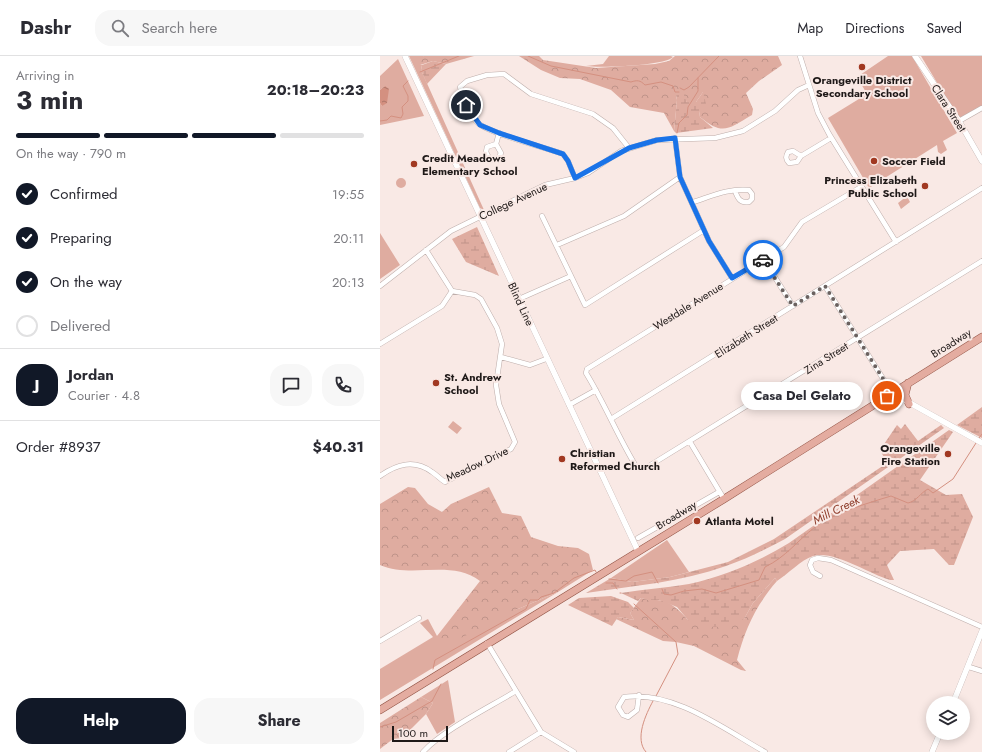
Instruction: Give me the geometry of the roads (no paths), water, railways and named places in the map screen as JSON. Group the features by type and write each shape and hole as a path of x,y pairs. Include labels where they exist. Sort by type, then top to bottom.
{"main road":[{"name":"Broadway","path":"380,710 724,499 982,337"},
{"path":"908,383 905,394 909,404"}],"street":[{"name":"Blind Line","path":"405,56 481,216 546,359 638,551"},
{"path":"800,56 818,113 831,138 896,242"},
{"name":"Clara Street","path":"914,56 959,121 982,161"},
{"path":"575,178 568,161 563,154 499,133 476,122 466,105 460,87 467,82 487,75 504,74 531,94 593,114 613,128 629,148"},
{"name":"College Avenue","path":"380,286 451,231 545,185 575,178 629,148 657,140 675,138 715,138 743,131 774,111 798,90 809,85"},
{"path":"959,121 982,108"},
{"path":"496,144 499,133"},
{"path":"675,138 680,177 693,202 704,230 732,278"},
{"path":"801,156 831,138"},
{"path":"557,245 624,216 680,177"},
{"name":"Westdale Avenue","path":"596,390 586,374 590,366 784,247 802,222 861,187"},
{"name":"Elizabeth Street","path":"611,419 982,188"},
{"path":"693,202 719,192 735,191"},
{"path":"542,216 585,305 704,230"},
{"path":"380,344 442,306 452,291 426,250"},
{"path":"764,260 793,306"},
{"name":"Zina Street","path":"611,419 621,441 637,468 643,469 690,442 982,261"},
{"path":"519,299 571,276"},
{"path":"825,286 892,393 909,404 981,442"},
{"name":"Meadow Drive","path":"380,476 396,466 410,464 423,467 445,482 511,449 515,442 499,404 496,385 501,357 502,344 500,336 484,303 475,295 452,291"},
{"path":"501,357 530,365 546,359"},
{"path":"569,405 596,390 611,419"},
{"path":"690,442 724,499"},
{"path":"638,538 719,492"},
{"path":"820,576 813,572 810,565 812,560 818,558 831,560 982,627"},
{"path":"380,641 419,618"},
{"path":"956,696 969,667 982,631"},
{"path":"487,644 541,732 574,752"},
{"path":"969,667 982,671"},
{"path":"423,752 447,734 516,691"},
{"path":"639,695 637,710 628,717 622,715 618,707 624,697 639,695 676,703 765,752"},
{"path":"509,752 541,732"},
{"path":"932,752 937,740"}],"water":[{"path":"385,86 389,89 387,103 382,106 380,103 380,90"}],"waterway":[{"path":"420,72 459,56"},
{"path":"528,56 551,66 631,82 638,81 645,85 661,82 673,86 675,92 679,92"},
{"path":"680,88 684,90 689,87 719,56"},
{"path":"677,133 679,123 687,115 688,107 698,91 698,78"},
{"path":"380,121 387,120 391,116 401,118 403,114 402,107 408,101 408,96 403,86 408,81"},
{"name":"Mill Creek","path":"979,438 982,434"},
{"name":"Mill Creek","path":"662,589 664,594 671,595 684,591 702,589 716,593 759,580 765,567 785,554 815,527 832,517 891,496 908,503 914,501 928,489 933,493 953,479 976,443"},
{"path":"433,669 435,660 526,609 530,600 538,600 541,597 554,593 574,578 595,570 596,572"},
{"name":"Mill Creek","path":"609,579 626,581 634,576 652,572 658,583"},
{"name":"Mill Creek","path":"606,583 613,583 617,589"},
{"path":"634,604 676,642 678,654 656,696"},
{"path":"380,727 396,722 432,701 441,684"},
{"path":"646,752 641,740 642,726 653,701"}],"place":[{"name":"Orangeville District Secondary School","path":"862,67"},
{"name":"Soccer Field","path":"874,161"},
{"name":"Credit Meadows Elementary School","path":"414,164"},
{"name":"Princess Elizabeth Public School","path":"925,186"},
{"name":"St. Andrew School","path":"436,383"},
{"name":"Casa Del Gelato","path":"887,396"},
{"name":"Orangeville Fire Station","path":"948,454"},
{"name":"Christian Reformed Church","path":"562,459"},
{"name":"Atlanta Motel","path":"697,521"}]}
